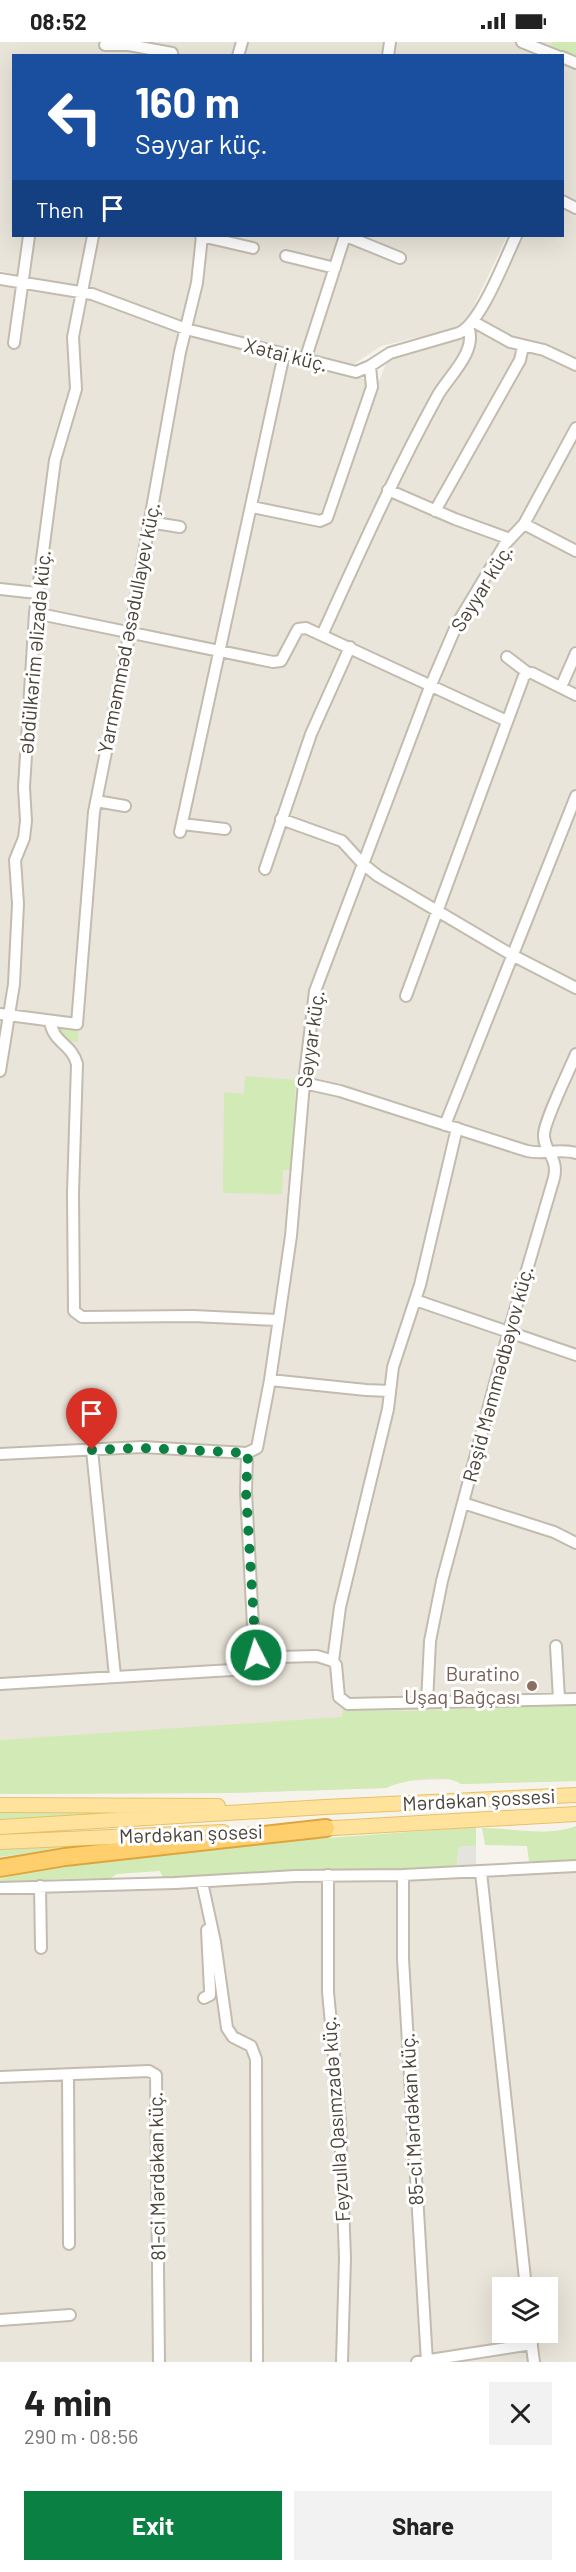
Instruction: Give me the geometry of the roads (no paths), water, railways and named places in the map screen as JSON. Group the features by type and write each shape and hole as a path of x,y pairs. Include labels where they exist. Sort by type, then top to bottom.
{"highway":[{"path":"0,1868 65,1857 326,1828"}],"main road":[{"name":"Mərdəkan şossesi","path":"381,1804 576,1795"},
{"name":"Mərdəkan şosesi","path":"0,1827 381,1804"},
{"path":"0,1805 325,1807"},
{"name":"Mərdəkan şossesi","path":"382,1824 576,1814"},
{"name":"Mərdəkan şosesi","path":"0,1842 382,1824"}],"street":[{"path":"522,42 552,54"},
{"path":"105,48 129,45 172,53"},
{"path":"14,343 30,237"},
{"name":"Əbdülkərim Əlizadə küç.","path":"0,1071 4,1014 14,984 18,904 15,860 24,838 26,821 24,787 35,613 55,460 76,389 74,338 93,237"},
{"name":"Yarməmməd Əsədullayev küç.","path":"50,1021 77,1024 90,849 96,801 186,329 197,283 202,237"},
{"path":"206,237 253,248"},
{"path":"305,360 345,237"},
{"path":"348,237 400,258"},
{"path":"322,634 388,490 439,394 470,344 471,325 515,237"},
{"path":"286,256 335,268"},
{"name":"Xətai küç.","path":"0,279 81,292 121,304 186,329 356,372 390,353 459,333 471,325"},
{"path":"471,325 523,347 544,350 576,365"},
{"path":"435,511 520,360 523,347"},
{"path":"225,829 181,828 284,354"},
{"path":"252,507 320,521 327,518 372,387 370,366"},
{"name":"Səyyar küç.","path":"248,1453 259,1444 270,1380 294,1207 304,1083 315,991 456,624 500,552 524,524 576,428"},
{"path":"388,490 435,511 510,539"},
{"path":"149,522 180,527"},
{"path":"524,524 576,552"},
{"path":"0,589 38,593"},
{"path":"35,613 277,662 284,658 298,630 306,628 507,721"},
{"path":"265,869 310,734 350,647"},
{"path":"561,687 576,653"},
{"path":"507,657 528,673 576,695"},
{"path":"406,996 507,721 528,673"},
{"path":"445,1125 576,796"},
{"path":"96,801 125,806"},
{"path":"281,819 342,841 363,864 378,876 512,954 576,988"},
{"path":"4,1014 50,1021 53,1034 71,1052 77,1064 73,1193 74,1311 82,1317 193,1316 277,1320"},
{"name":"Rəşid Məmmədbəyov küç.","path":"427,1703 432,1624 508,1331 554,1178 556,1161 544,1136 545,1128 576,1054"},
{"path":"304,1083 340,1091 527,1151 566,1150 576,1153"},
{"path":"457,1128 415,1300 396,1356 381,1440 340,1607 333,1661 338,1670 339,1697 348,1704 576,1699"},
{"path":"415,1300 576,1355"},
{"path":"270,1380 390,1391"},
{"path":"0,1454 142,1448 248,1453 246,1475 251,1586 254,1645 258,1662"},
{"path":"92,1450 115,1676"},
{"path":"463,1503 554,1533 576,1543"},
{"path":"556,1646 559,1700"},
{"path":"0,1684 232,1670 287,1656 317,1656 333,1661"},
{"path":"0,1888 202,1882 328,1875 403,1875 576,1866"},
{"path":"481,1872 525,2277"},
{"name":"Feyzulla Qasımzadə küç.","path":"328,1875 328,1992 340,2109 345,2258 342,2362"},
{"name":"85-ci Mərdəkan küç.","path":"403,1875 403,1959 424,2361"},
{"path":"202,1882 211,1920 227,2028 233,2037 251,2046 256,2058 257,2362"},
{"path":"40,1886 41,1948"},
{"path":"204,1998 210,1995 207,1928 211,1920"},
{"name":"81-ci Mərdəkan küç.","path":"0,2077 149,2071 156,2075 159,2362"},
{"path":"68,2075 69,2244"},
{"path":"0,2320 70,2315"},
{"path":"424,2361 508,2343"},
{"path":"532,2343 534,2362"}],"place":[{"name":"Buratino Uşaq Bağçası","path":"532,1686"}]}
